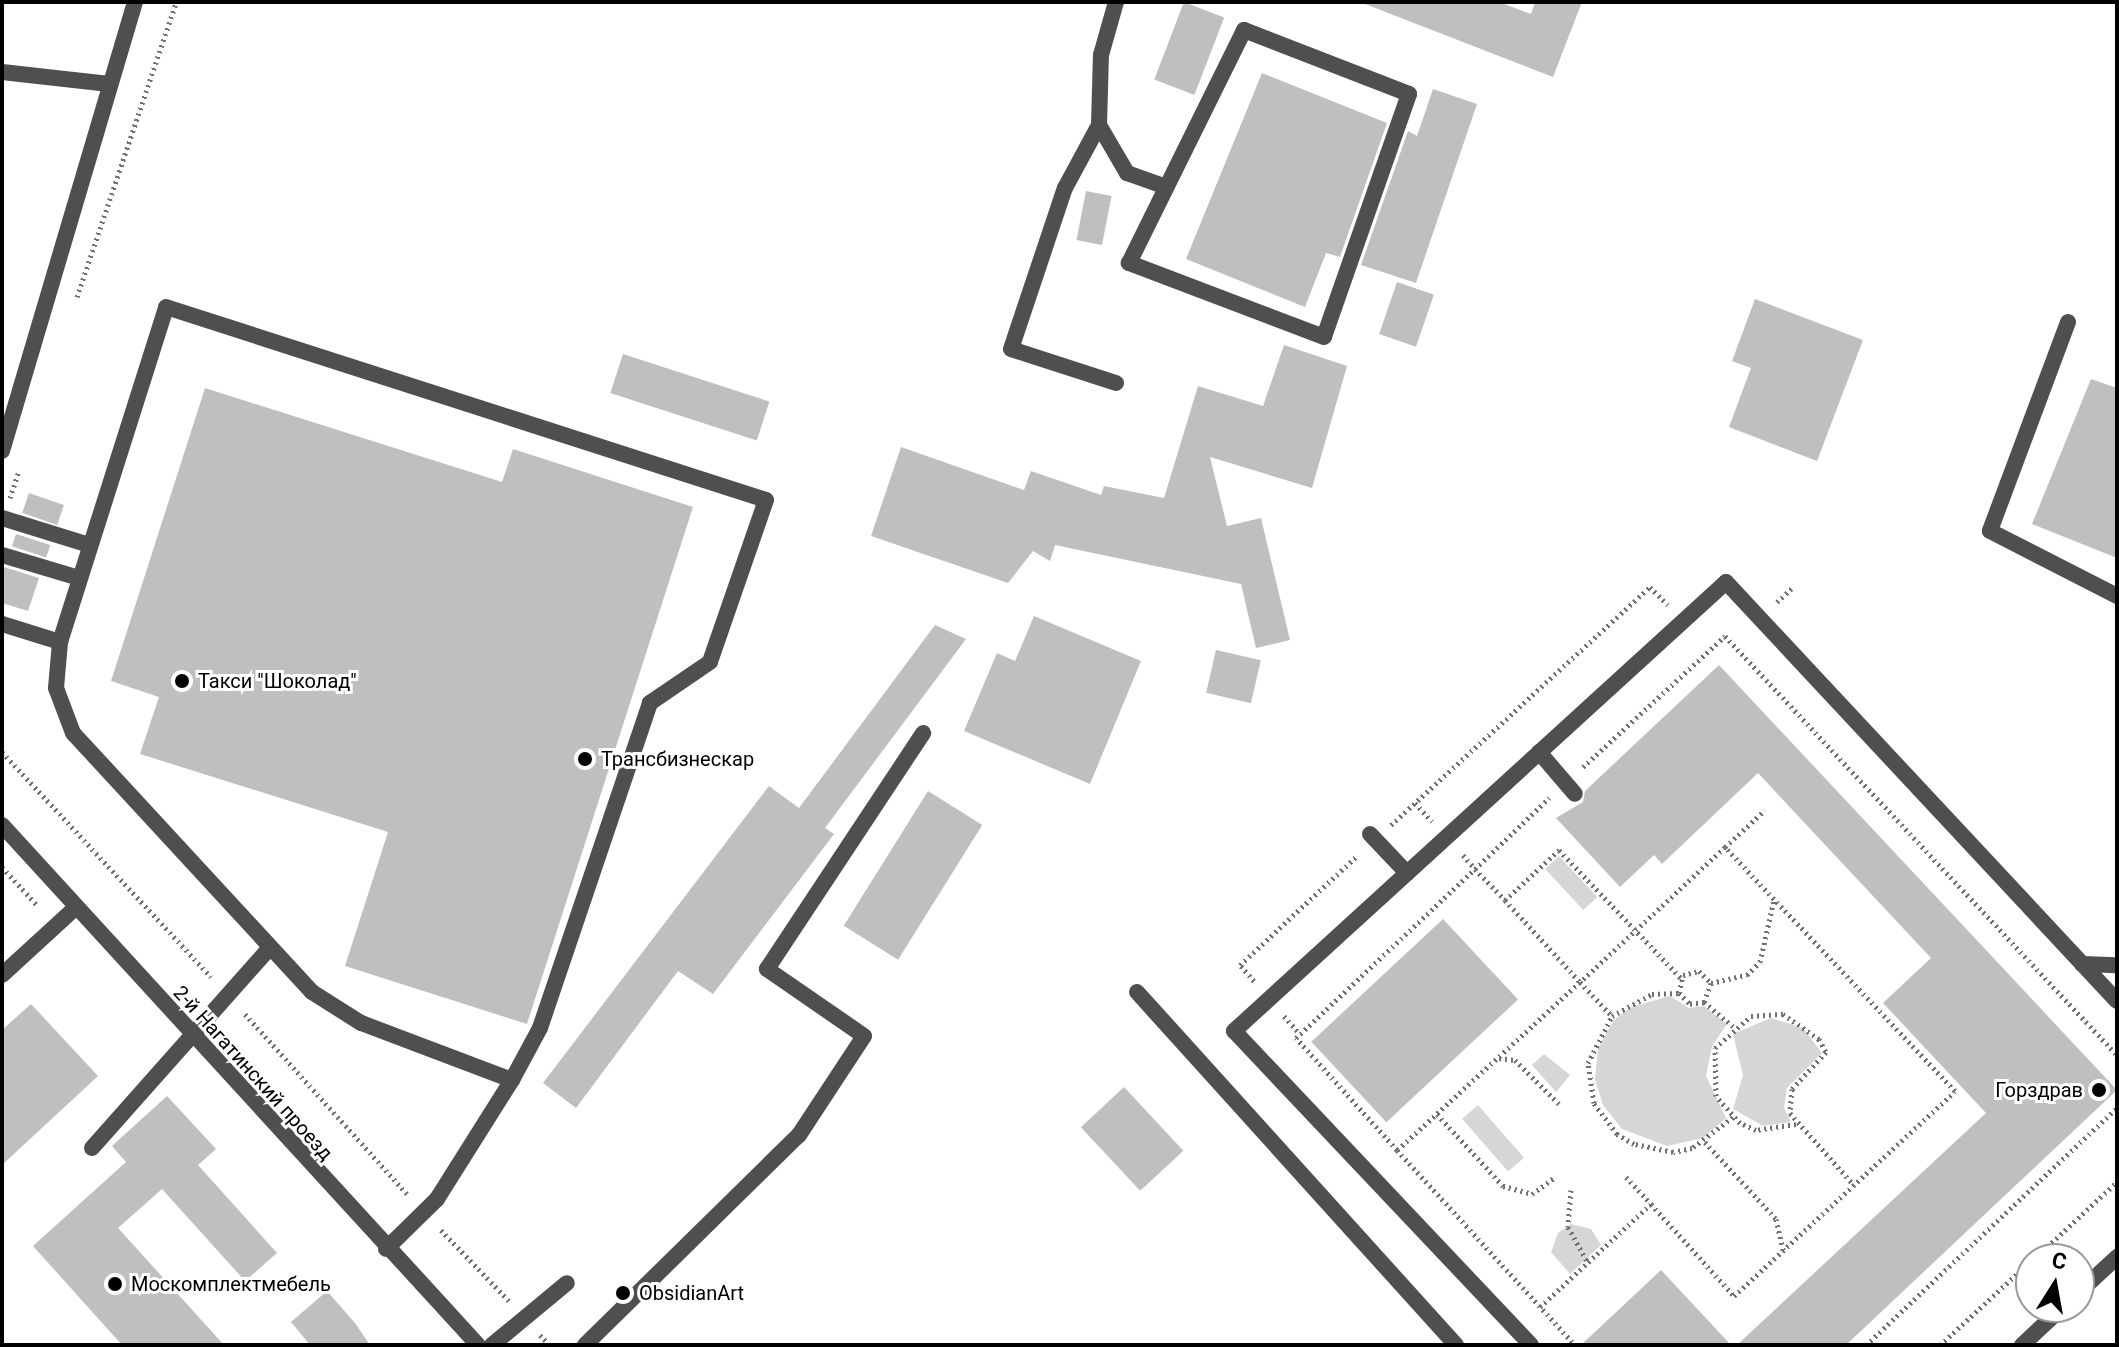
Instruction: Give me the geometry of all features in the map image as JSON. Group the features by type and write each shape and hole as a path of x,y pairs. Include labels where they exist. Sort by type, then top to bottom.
{"street":[{"path":"2,451 135,2"},
{"path":"1116,2 1101,55 1099,125 1065,188 1011,349 1116,383"},
{"path":"1244,30 1409,94 1324,337 1129,263 1166,187 1244,30"},
{"path":"2,72 109,84"},
{"path":"1099,125 1127,173 1166,187"},
{"path":"386,1249 424,1212 512,1080 540,1028 650,703 710,662 766,500 166,307 60,642 56,688 73,733 268,950 312,992 361,1023 512,1080"},
{"path":"2068,322 1990,531 2117,596"},
{"path":"3,518 89,545"},
{"path":"2,555 79,578"},
{"path":"1531,1345 1234,1031 1726,582 2117,1001"},
{"path":"2,624 60,642"},
{"path":"585,1345 799,1135 864,1036 767,969 923,733"},
{"path":"1539,752 1570,788"},
{"name":"2-й Нагатинский проезд","path":"2,825 386,1249 478,1345"},
{"path":"1373,837 1407,873"},
{"path":"2,975 75,908"},
{"path":"92,1148 189,1033 268,950"},
{"path":"2082,964 2117,965"},
{"path":"1137,992 1456,1345"},
{"path":"2095,1277 2117,1257"},
{"path":"492,1345 567,1283"},
{"path":"2022,1345 2046,1323"}],"path":[{"path":"72,312 176,2"},
{"path":"3,518 23,460"},
{"path":"1300,1034 1240,965 1373,837 1415,803 1650,587 1711,649"},
{"path":"1575,1345 1296,1038 1475,869 1570,788 1725,636 2117,1055"},
{"path":"2,752 550,1345"},
{"path":"1415,803 1612,1016"},
{"path":"1397,1150 1765,810"},
{"path":"1626,1177 1734,1296 1955,1091 1725,847"},
{"path":"1505,900 1559,850 1681,978"},
{"path":"2,867 56,926"},
{"path":"1711,983 1747,975 1760,962 1774,899"},
{"path":"1681,978 1699,971 1711,983"},
{"path":"1679,993 1681,978"},
{"path":"1704,1002 1711,983"},
{"path":"1733,1026 1704,1002 1690,1004 1679,993 1652,994 1612,1016 1588,1063 1591,1093 1604,1119 1617,1134 1653,1150 1705,1142 1733,1117"},
{"path":"1796,1124 1756,1130 1733,1117 1716,1096 1711,1064 1733,1026 1751,1016 1783,1014 1819,1039 1826,1052 1792,1089 1796,1124 1854,1185"},
{"path":"1498,1057 1515,1060 1559,1104"},
{"path":"1866,1345 2117,1108"},
{"path":"1437,1114 1503,1186 1532,1194 1554,1178"},
{"path":"1705,1142 1776,1219 1783,1250"},
{"path":"2051,1243 2117,1182"},
{"path":"1571,1190 1568,1227 1588,1263"},
{"path":"1540,1307 1651,1204"},
{"path":"1940,1345 2015,1276"}],"shaded area":[{"path":"1559,856 1597,897 1583,910 1545,869"},
{"path":"1670,996 1689,1008 1704,1006 1727,1024 1712,1046 1706,1076 1726,1118 1703,1138 1667,1146 1622,1129 1603,1105 1595,1080 1598,1048 1614,1020 1631,1007"},
{"path":"1771,1018 1803,1028 1822,1053 1787,1088 1784,1108 1791,1122 1763,1126 1733,1109 1743,1075 1733,1034"},
{"path":"1544,1054 1570,1075 1556,1092 1532,1065"},
{"path":"1478,1105 1524,1158 1508,1172 1462,1119"},
{"path":"1571,1224 1591,1229 1601,1245 1570,1274 1551,1252 1558,1233"}],"building":[{"path":"1184,2 1224,17 1194,95 1154,79"},
{"path":"1499,2 1531,14 1535,2 1582,2 1553,77 1365,4"},
{"path":"1262,73 1387,123 1340,257 1326,253 1305,307 1186,259"},
{"path":"1433,89 1477,104 1416,283 1361,265 1408,131 1417,136"},
{"path":"1086,191 1112,196 1102,245 1076,240"},
{"path":"1397,282 1434,295 1416,347 1379,334"},
{"path":"1755,299 1863,340 1817,461 1729,427 1751,368 1732,361"},
{"path":"1284,345 1347,366 1312,488 1210,457 1227,526 1261,518 1290,640 1256,648 1241,584 1055,545 1050,561 1033,551 1008,583 871,536 901,447 1024,490 1031,471 1101,495 1104,486 1164,498 1198,386 1263,406"},
{"path":"623,354 769,402 757,441 610,393"},
{"path":"2091,379 2117,388 2117,558 2032,524"},
{"path":"205,388 502,482 513,449 693,507 527,1024 345,966 388,832 140,754 159,697 111,681"},
{"path":"29,493 64,505 57,525 22,513"},
{"path":"16,534 50,545 46,557 12,546"},
{"path":"4,567 39,578 28,611 2,603"},
{"path":"1034,616 1141,661 1090,784 964,731 997,653 1015,661"},
{"path":"935,625 966,639 825,828 834,834 713,994 678,971 576,1108 543,1083 769,786 799,808"},
{"path":"1216,650 1261,660 1251,703 1206,693"},
{"path":"1719,665 2117,1090 1846,1345 1737,1345 1986,1113 1883,1003 1931,958 1758,773 1662,864 1654,855 1620,887 1556,818 1583,802 1585,791"},
{"path":"928,791 982,825 898,960 844,926"},
{"path":"1443,919 1518,999 1386,1122 1311,1042"},
{"path":"31,1004 98,1076 2,1165 2,1030"},
{"path":"1124,1087 1183,1151 1140,1191 1081,1127"},
{"path":"167,1096 216,1149 198,1165 277,1253 245,1281 162,1189 118,1228 224,1345 122,1345 33,1246 126,1162 112,1146"},
{"path":"1661,1270 1731,1345 1581,1345 1612,1316"},
{"path":"327,1291 370,1345 310,1345 291,1322"}],"place":[{"name":"Такси \"Шоколад\"","path":"182,681"},
{"name":"Трансбизнескар","path":"585,759"},
{"name":"Горздрав","path":"2099,1090"},
{"name":"Москомплектмебель","path":"115,1284"},
{"name":"ObsidianArt","path":"623,1293"}]}
